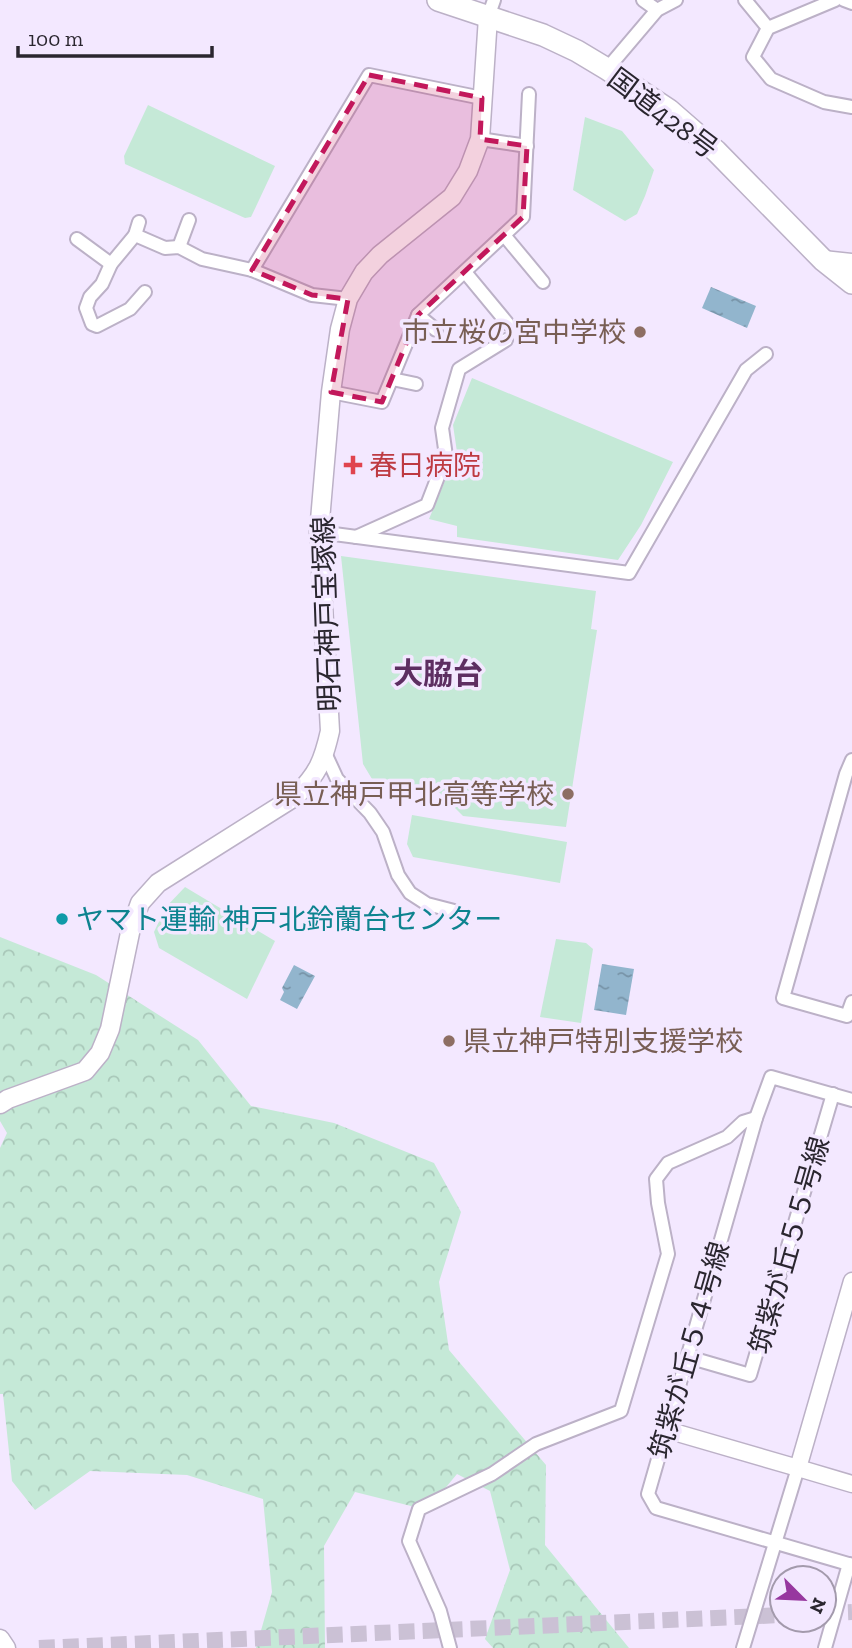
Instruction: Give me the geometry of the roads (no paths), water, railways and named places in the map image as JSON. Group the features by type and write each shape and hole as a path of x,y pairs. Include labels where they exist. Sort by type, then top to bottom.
{"highway":[{"name":"国道428号","path":"438,0 491,8 577,51 669,110 716,150 822,260 852,283"}],"main road":[{"name":"明石神戸宝塚線","path":"0,1104 85,1071 100,1053 110,1029 131,928 140,904 158,883 296,796 313,778 325,753 330,731 319,532 331,392 341,329 348,299 364,272 380,255 452,197 468,171 480,139 491,8"},
{"path":"822,260 852,263"},
{"path":"0,1639 6,1648"}],"street":[{"path":"643,0 657,10"},
{"path":"607,69 657,10 676,0"},
{"path":"745,0 768,28"},
{"path":"835,0 768,28 753,57 771,79 824,102 852,107"},
{"path":"844,0 852,4"},
{"path":"252,270 369,75 482,98"},
{"path":"331,392 382,402 418,315 523,217 529,94"},
{"path":"480,139 527,146"},
{"path":"178,247 188,220"},
{"path":"139,222 135,235 111,264 102,284 90,297 86,308 92,324 97,326 130,309 145,292"},
{"path":"135,235 165,248 178,247 202,259 252,270 312,295 348,299"},
{"path":"504,235 543,282"},
{"path":"77,239 111,264"},
{"path":"464,272 508,324"},
{"path":"418,315 436,330"},
{"path":"356,537 427,505 446,456 442,428 459,369 506,340"},
{"path":"319,532 629,573 746,370 766,354"},
{"path":"392,379 416,384"},
{"path":"325,753 337,779 370,813 383,832 398,875 410,893 427,904 458,912"},
{"path":"852,760 783,998 848,1016 852,1002"},
{"name":"筑紫が丘５４号線","path":"850,1565 656,1508 648,1494 756,1118 771,1077 852,1100"},
{"name":"筑紫が丘５５号線","path":"688,1357 750,1375 833,1094"},
{"path":"450,1648 440,1611 409,1541 419,1509 492,1474 536,1444 621,1411 668,1254 656,1179 668,1163 727,1137 743,1122 756,1118"},
{"path":"743,1648 852,1281"},
{"path":"667,1430 852,1484"},
{"path":"825,1648 850,1565"}],"water":[{"path":"711,287 756,306 747,328 702,308"},
{"path":"602,964 634,969 626,1015 594,1010"},
{"path":"294,965 315,976 297,1009 280,1000 284,992 282,988"}],"tunnel":[{"path":"838,1612 852,1612"},
{"path":"39,1648 768,1616"}],"place":[{"name":"市立桜の宮中学校","path":"640,332"},
{"name":"春日病院","path":"353,465"},
{"name":"県立神戸甲北高等学校","path":"568,794"},
{"name":"ヤマト運輸 神戸北鈴蘭台センター","path":"62,919"},
{"name":"県立神戸特別支援学校","path":"449,1041"}],"district":[{"name":"大脇台","path":"438,674"}]}
